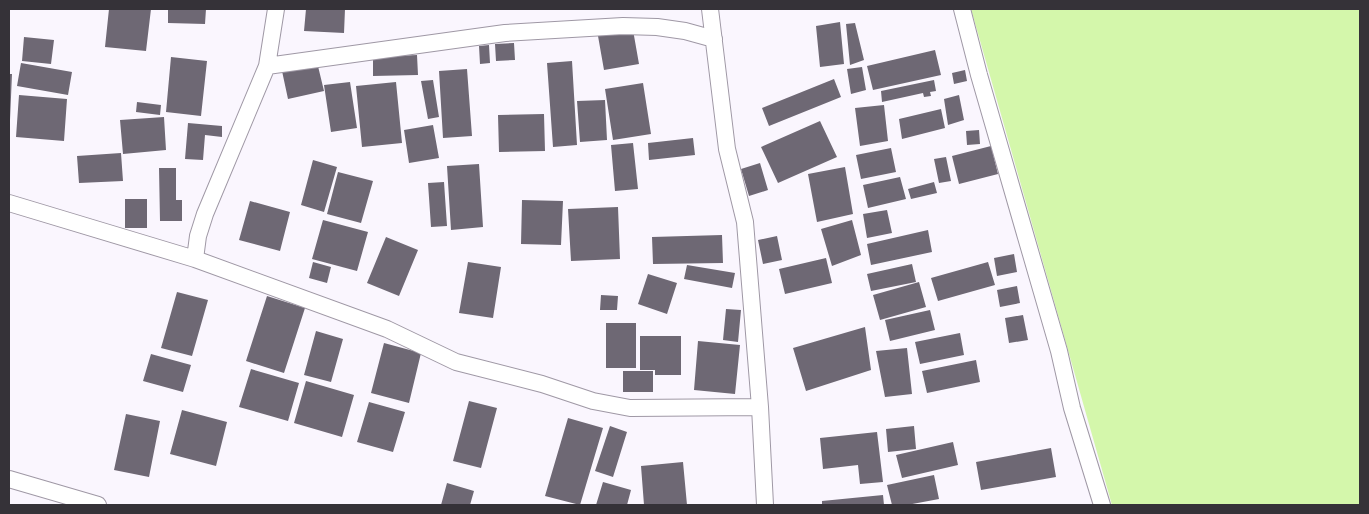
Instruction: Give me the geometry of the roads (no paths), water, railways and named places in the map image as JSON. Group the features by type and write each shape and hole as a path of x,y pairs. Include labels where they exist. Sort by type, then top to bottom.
{"street":[{"path":"195,259 198,236 205,214 267,66 276,9"},
{"path":"710,9 727,149 744,222 760,407 765,505"},
{"path":"962,9 979,75 1054,333 1072,408 1102,505"},
{"path":"267,66 505,33 623,26 657,27 685,31 714,39"},
{"path":"9,202 195,259 388,329 456,362 542,384 593,401 630,408 760,407"},
{"path":"9,479 98,505"}]}
